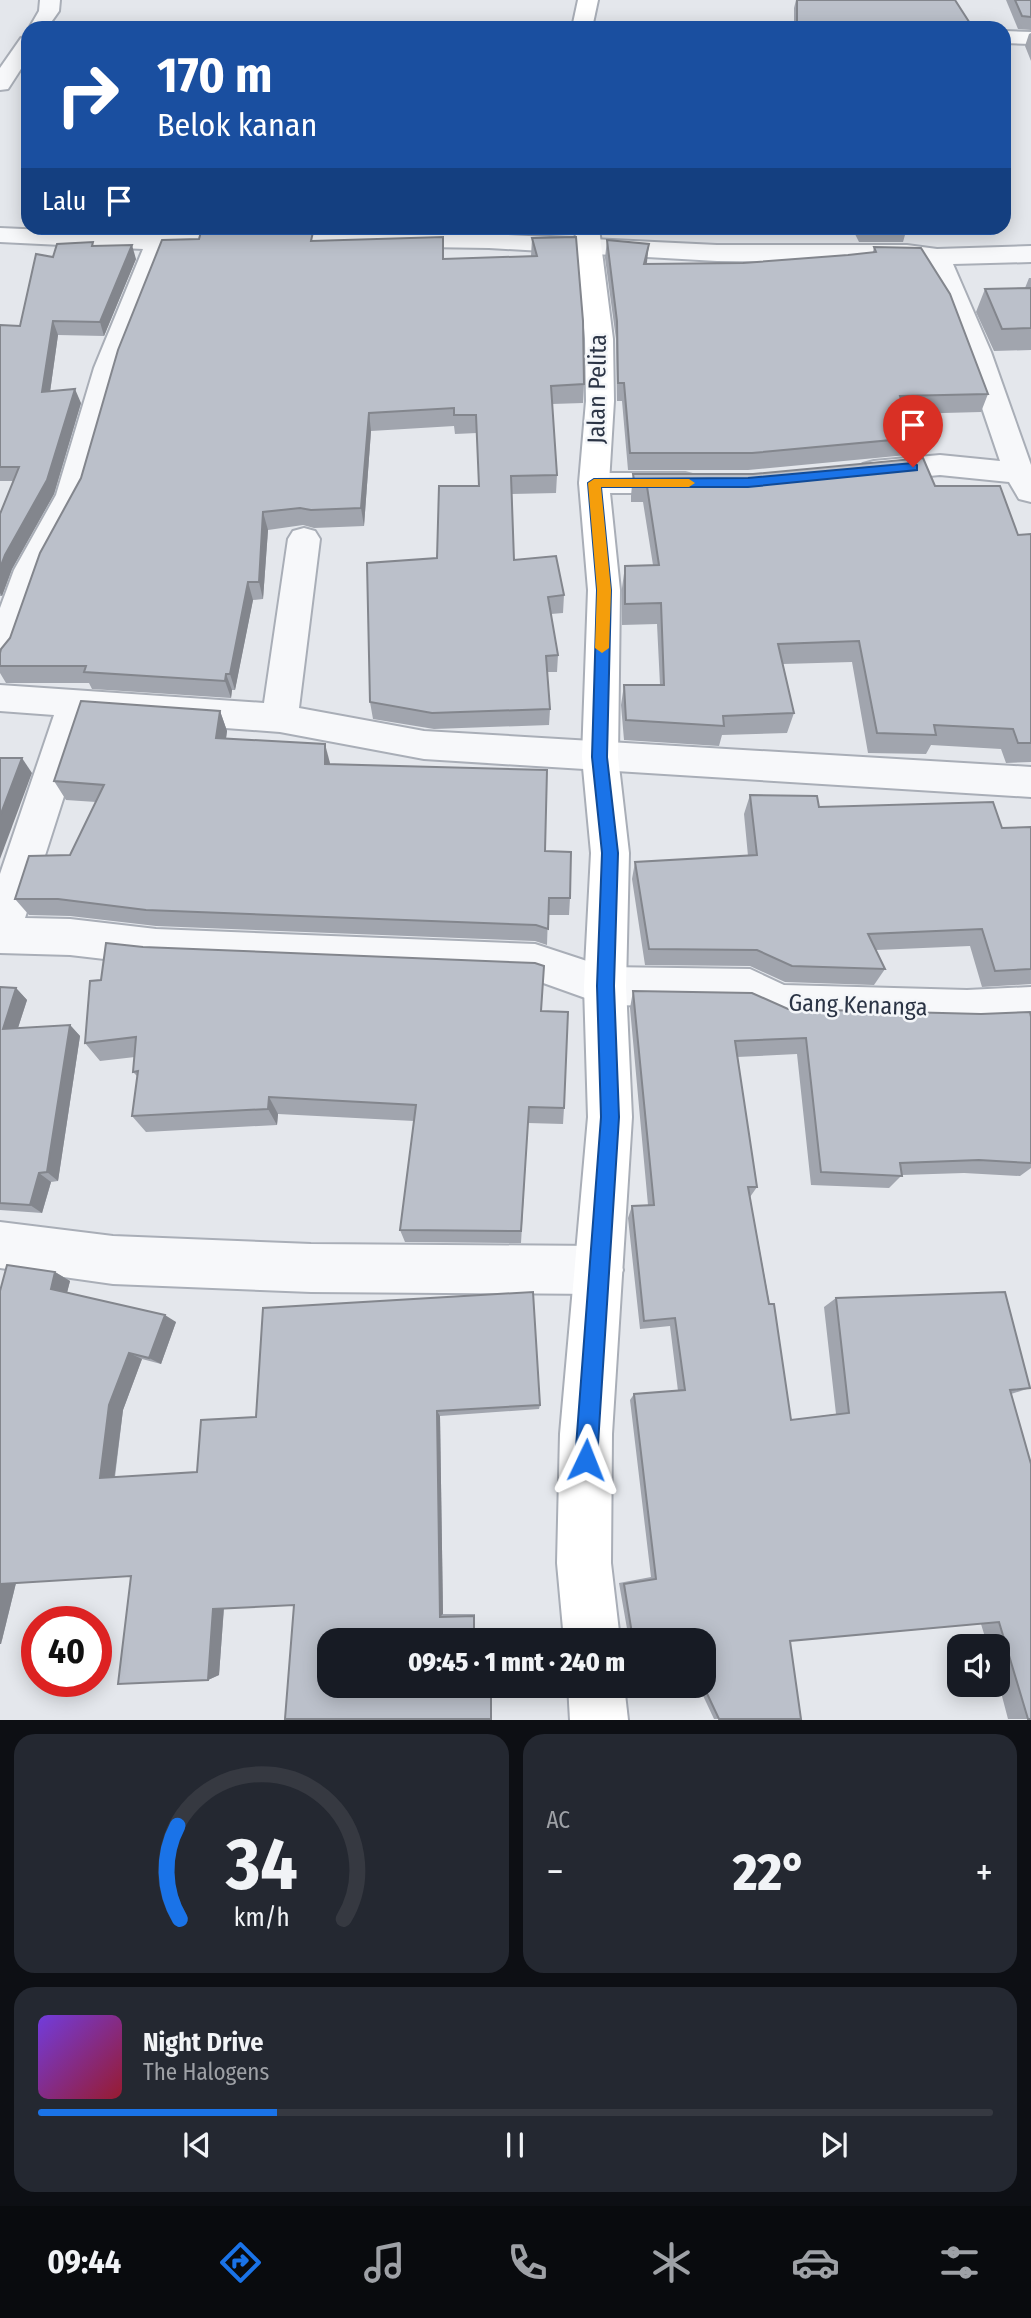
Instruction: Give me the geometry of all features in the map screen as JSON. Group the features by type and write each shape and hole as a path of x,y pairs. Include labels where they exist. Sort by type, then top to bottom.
{"street":[{"path":"42,21 49,11 50,0"},
{"path":"584,21 588,0"},
{"path":"1011,37 1031,37"},
{"path":"0,84 21,52"},
{"path":"0,235 158,242 294,238 588,236 717,253 907,253 937,257 1031,254"},
{"path":"898,235 907,253"},
{"name":"Jalan Pelita","path":"588,236 599,339 600,401 594,483 604,590 600,757 610,853 605,986 610,1117 586,1434 584,1563 591,1628"},
{"path":"0,654 30,570 71,495 108,368 158,242"},
{"path":"937,257 1027,481"},
{"path":"844,474 940,465 1027,481"},
{"path":"594,483 709,483"},
{"path":"280,718 304,539"},
{"path":"0,698 280,718 424,745 1031,782"},
{"path":"0,934 76,704"},
{"name":"Gang Kenanga","path":"0,934 70,937 156,947 534,962 605,986 750,988 780,1004 967,1009 1031,1006"},
{"path":"0,1245 113,1259 311,1268 599,1269"},
{"path":"597,1698 599,1720"}],"building":[{"path":"797,0 955,0 968,21 797,21"},
{"path":"1015,0 1031,0 1031,17 1022,16"},
{"path":"200,235 312,235 311,241 443,237 443,259 537,256 532,238 576,237 583,321 584,384 551,386 557,475 511,476 514,560 556,556 564,595 548,597 558,655 546,656 550,709 432,713 370,702 367,563 437,558 439,486 479,486 476,415 454,415 454,408 369,413 361,508 300,508 263,512 259,582 248,582 230,674 226,674 225,681 84,672 86,666 0,666 1,649 10,638 40,553 81,478 118,350 162,240 199,239"},
{"path":"607,240 649,244 644,264 743,263 876,252 874,247 921,248 950,294 988,394 900,396 913,438 752,453 630,453 624,383 618,383 617,321"},
{"path":"93,242 92,246 132,245 100,322 53,321 42,392 75,389 47,480 0,568 0,514 19,467 0,467 0,325 20,326 36,254 53,257 57,244"},
{"path":"1031,288 1031,328 1002,329 985,289"},
{"path":"923,458 935,486 1000,486 1018,535 1031,534 1031,743 1018,743 1013,729 934,725 936,735 877,733 859,641 778,644 794,713 723,716 724,726 626,720 624,685 664,685 661,603 625,604 625,566 659,565 646,480 634,480 633,474 753,474"},
{"path":"81,701 220,711 216,738 325,744 325,764 547,770 545,851 571,852 570,898 549,898 548,929 536,925 146,910 58,899 15,899 29,856 70,855 104,785 54,781"},
{"path":"0,758 22,758 0,816"},
{"path":"750,795 817,796 819,807 993,802 1002,828 1031,827 1031,969 995,971 982,929 868,934 885,969 792,966 757,950 649,949 635,862 757,855"},
{"path":"106,943 143,947 535,963 544,966 541,1011 568,1012 564,1108 529,1107 521,1231 400,1230 416,1105 269,1097 268,1109 132,1116 138,1071 133,1072 136,1037 85,1043 90,981 101,980"},
{"path":"0,987 16,988 3,1029 70,1025 47,1172 39,1173 30,1205 0,1203"},
{"path":"633,991 752,993 788,1009 981,1014 1030,1012 1031,1163 979,1160 900,1163 902,1176 821,1172 806,1038 735,1041 757,1187 748,1187 769,1304 774,1304 791,1420 849,1413 836,1298 1005,1292 1030,1388 1010,1390 1031,1464 1031,1719 1028,1719 1010,1659 1010,1634 1003,1634 999,1622 790,1641 801,1719 719,1719 709,1698 716,1698 716,1628 631,1628 624,1584 656,1579 634,1394 685,1390 675,1318 644,1321 632,1206 654,1205"},
{"path":"7,1265 55,1272 51,1289 165,1315 149,1358 129,1353 109,1405 100,1478 197,1472 201,1420 256,1417 263,1308 533,1292 540,1405 437,1411 440,1617 474,1616 474,1628 317,1628 317,1698 491,1698 491,1719 285,1719 294,1605 213,1609 208,1680 118,1684 131,1576 0,1584 0,1291"}],"slow traffic":[{"path":"602,648 604,590 594,483 689,483"}],"route":[{"path":"586,1460 610,1117 605,986 610,853 600,757 604,590 594,483 748,482 913,467"}]}
